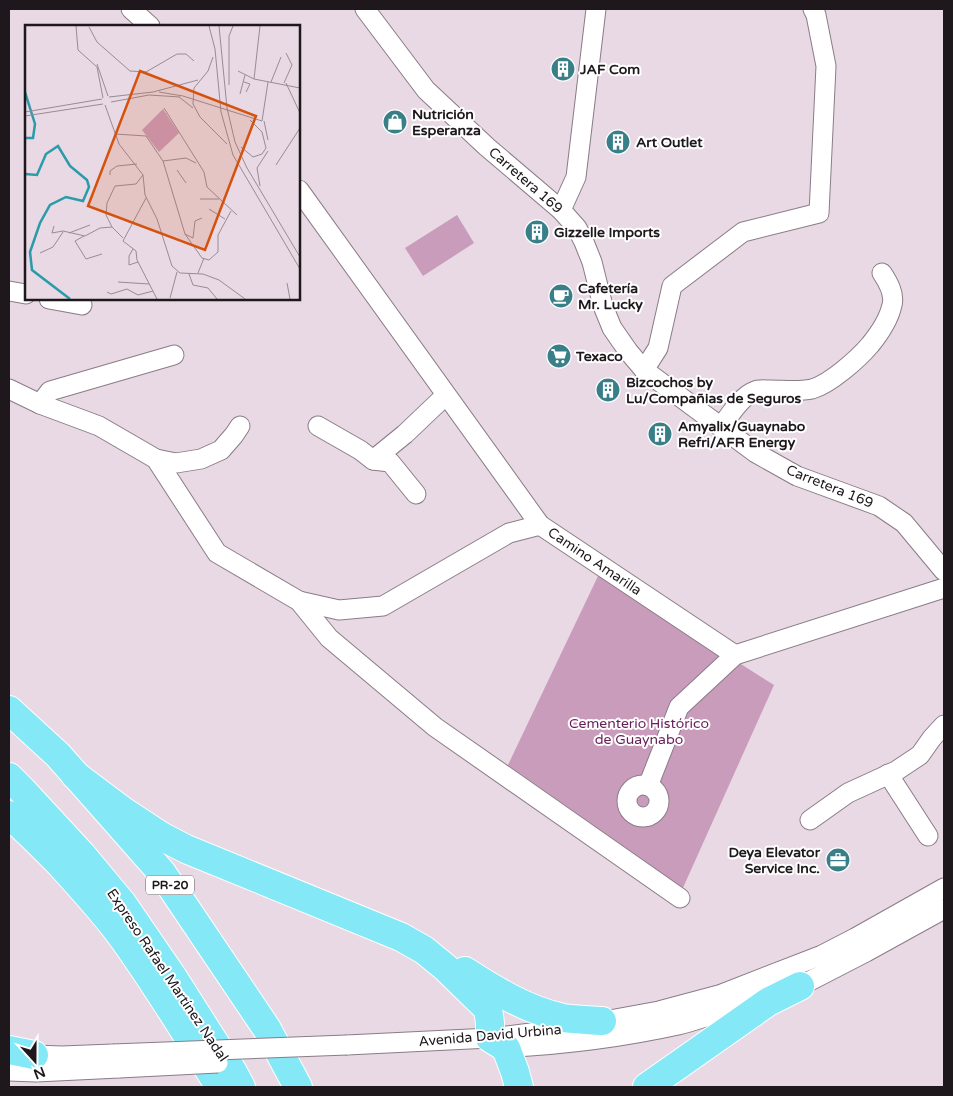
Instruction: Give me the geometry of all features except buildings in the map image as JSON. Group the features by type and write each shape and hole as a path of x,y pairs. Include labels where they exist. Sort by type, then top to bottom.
{"highway":[{"name":"PR-20","path":"9,710 58,755 162,873 267,1029 298,1087"},
{"path":"75,775 122,812 186,849 393,934 441,957 509,998 538,1011 564,1018 602,1021"},
{"name":"Expreso Rafael Martínez Nadal","path":"9,777 82,855 122,903 174,979 241,1087"},
{"path":"9,815 83,889 120,934 220,1087"},
{"path":"424,950 446,968 488,1009 490,1023 498,1043 515,1072 519,1087"},
{"path":"647,1087 768,1002 800,986"}],"street":[{"name":"Carretera 169","path":"365,9 426,90 487,147 561,210 576,228 592,262 603,306 612,328 644,370 756,453 797,476 879,506 904,523 944,571"},
{"path":"561,210 576,177 596,9"},
{"path":"644,370 658,348 672,286 744,232 819,213 826,66 816,15 813,9"},
{"path":"136,10 149,25"},
{"name":"Camino Amarilla","path":"300,191 540,525 735,655"},
{"path":"721,427 747,395 754,391 797,391 814,388 829,381 857,359 870,346 881,329 893,303 890,285 882,273"},
{"path":"9,291 25,294"},
{"path":"54,300 82,305"},
{"path":"40,404 50,391 174,355"},
{"path":"9,389 40,404 99,426 156,459 176,463 202,459 221,450 234,436 240,426"},
{"path":"373,460 405,434 446,395"},
{"path":"318,426 360,450 373,460 390,462 416,494"},
{"path":"156,459 217,553 298,601 340,610 383,606 509,533 540,525"},
{"path":"648,786 680,707 735,655 944,588"},
{"path":"298,601 329,638 435,727 680,898"},
{"path":"810,820 848,793 896,770 920,755 944,725"},
{"path":"888,774 928,836"},
{"name":"Avenida David Urbina","path":"498,1043 555,1030 659,1011 719,994 814,958 855,938 944,888"},
{"name":"Avenida David Urbina","path":"9,1071 22,1059 62,1056 116,1061 498,1043 578,1042 621,1037 680,1024 800,986 944,909"},
{"path":"9,1079 21,1074 22,1059"}],"green space":[{"path":"457,215 474,243 423,276 405,248"},
{"name":"Cementerio Histórico de Guaynabo","path":"599,574 774,685 682,890 507,767"}],"place":[{"name":"JAF Com","path":"563,69"},
{"name":"Nutrición Esperanza","path":"395,122"},
{"name":"Art Outlet","path":"618,142"},
{"name":"Gizzelle Imports","path":"537,232"},
{"name":"Cafetería Mr. Lucky","path":"561,296"},
{"name":"Texaco","path":"559,356"},
{"name":"Bizcochos by Lu/Compañias de Seguros","path":"608,390"},
{"name":"Amyalix/Guaynabo Refri/AFR Energy","path":"660,434"},
{"name":"Deya Elevator Service Inc.","path":"838,860"}]}
